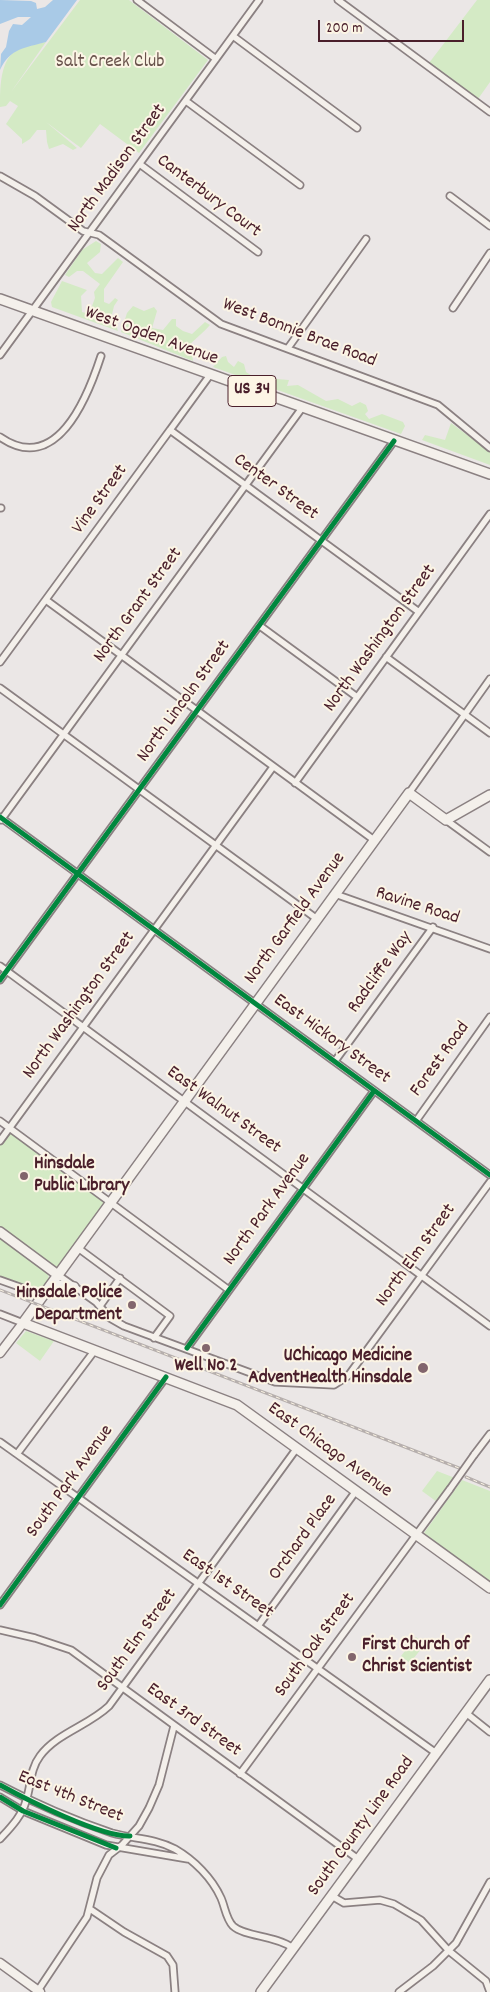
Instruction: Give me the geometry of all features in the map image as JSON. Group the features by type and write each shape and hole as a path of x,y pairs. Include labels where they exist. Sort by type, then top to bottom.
{"main road":[{"name":"West Ogden Avenue","path":"0,300 490,474"},
{"path":"409,793 446,820 490,795"},
{"name":"North Garfield Avenue","path":"22,1323 409,793"},
{"path":"0,1232 58,1275"},
{"path":"42,1295 58,1286 74,1286"},
{"name":"East Chicago Avenue","path":"22,1323 237,1406 490,1588"},
{"name":"South County Line Road","path":"261,1992 490,1680"}],"street":[{"path":"137,0 216,59"},
{"name":"North Madison Street","path":"1,352 33,312 259,0"},
{"path":"338,0 490,112"},
{"path":"233,36 357,128"},
{"path":"186,101 300,185"},
{"name":"Canterbury Court","path":"140,165 258,252"},
{"name":"West Bonnie Brae Road","path":"0,176 35,196 83,231 99,235 217,322 438,405 490,448"},
{"path":"450,196 490,226"},
{"path":"288,348 366,239"},
{"path":"454,308 490,254"},
{"path":"0,437 13,446 27,449 42,447 55,439 74,414 89,389 101,356"},
{"path":"170,430 210,375"},
{"name":"North Grant Street","path":"1,819 302,408"},
{"name":"Vine Street","path":"0,662 170,430"},
{"name":"Center Street","path":"170,430 419,612"},
{"name":"North Lincoln Street","path":"0,980 394,441"},
{"name":"North Washington Street","path":"295,783 490,514"},
{"path":"46,600 374,840"},
{"path":"260,626 357,697"},
{"path":"386,657 490,733"},
{"name":"North Garfield Avenue","path":"409,793 490,680"},
{"path":"0,688 317,919"},
{"name":"North Washington Street","path":"0,1141 273,767"},
{"name":"East Hickory Street","path":"1,819 490,1175"},
{"path":"446,820 490,852"},
{"name":"Ravine Road","path":"335,894 382,912 433,927 490,949"},
{"name":"Radcliffe Way","path":"335,1061 433,927"},
{"name":"East Walnut Street","path":"0,966 490,1326"},
{"name":"Forest Road","path":"416,1121 490,1017"},
{"name":"North Park Avenue","path":"187,1348 374,1091"},
{"path":"0,1121 229,1290"},
{"name":"North Elm Street","path":"58,1275 100,1306 119,1324 275,1382 328,1386 344,1381 490,1182"},
{"path":"78,1248 170,1316 154,1338"},
{"path":"100,1306 120,1278"},
{"path":"0,1280 42,1295"},
{"path":"0,1314 22,1323 0,1353"},
{"path":"18,1454 95,1350"},
{"name":"South Park Avenue","path":"0,1605 166,1377"},
{"name":"South Oak Street","path":"240,1774 490,1434"},
{"name":"East 1st Street","path":"0,1442 436,1753"},
{"name":"South Elm Street","path":"0,1839 22,1811 27,1800 34,1766 43,1752 65,1735 104,1711 297,1448"},
{"name":"Orchard Place","path":"258,1626 356,1491"},
{"name":"East 3rd Street","path":"0,1630 66,1648 358,1860"},
{"path":"466,1713 490,1732"},
{"path":"0,1963 38,1991 90,1909 97,1878 109,1855 122,1845 139,1826 154,1797 174,1726"},
{"name":"East 4th Street","path":"0,1785 27,1800 82,1822 113,1833 166,1845 190,1860 212,1882 221,1898 228,1919 234,1927 277,1939 293,1948"},
{"name":"East 4th Street","path":"0,1797 22,1811 116,1848 190,1860"},
{"path":"399,1992 433,1966 449,1950 463,1933 490,1882"},
{"path":"332,1896 344,1903 380,1900 394,1904 421,1920 449,1950 488,1981 490,1992"},
{"path":"90,1909 124,1932 168,1956 173,1965 174,1992"}],"green space":[{"name":"Salt Creek Club","path":"80,0 129,0 208,60 139,153 100,124 81,148 46,122 77,148 73,150 63,144 49,149 46,130 37,130 30,139 22,144 22,139 6,124 18,106 10,101 6,106 0,107 1,80 10,56 23,47 46,42 11,92"},
{"path":"477,0 490,0 490,82 478,99 429,63"},
{"path":"96,241 101,244 100,252 87,263 95,273 102,274 118,258 123,262 104,289 104,302 109,304 115,298 118,300 114,306 110,323 116,325 118,331 52,307 51,302 62,281 87,290 81,296 82,312 89,314 95,298 94,292 100,284 83,271 77,271 69,277 65,275 82,250"},
{"path":"133,306 144,311 154,307 157,311 152,328 163,330 172,319 176,319 176,326 192,334 205,322 210,325 186,349 192,354 193,361 121,332 127,313"},
{"path":"226,356 228,362 234,367 238,361 244,364 246,372 254,377 271,375 277,379 289,380 287,386 298,385 326,401 338,399 352,406 360,402 366,405 368,411 365,414 369,419 382,414 403,422 405,426 401,434 213,367 222,357"},
{"path":"451,423 490,452 490,465 422,440 425,435 445,440"},
{"path":"10,1131 106,1202 55,1270 0,1229 0,1145"},
{"path":"0,1238 48,1274 49,1279 39,1292 0,1278"},
{"path":"26,1331 54,1341 40,1361 16,1343"},
{"path":"437,1471 455,1478 437,1502 422,1491"},
{"path":"462,1480 490,1491 490,1584 424,1533"},
{"path":"416,1637 425,1644 410,1663 401,1656"}],"water":[{"path":"0,0 31,1 36,3 37,9 45,7 53,0 77,0 46,42 13,53 8,57 0,70 1,54 6,47 9,31 13,24 22,25 31,17 18,17 0,24"}],"railway":[{"path":"0,1290 459,1468"},
{"path":"466,1477 490,1487"}],"cycle path":[{"path":"0,980 394,441"},
{"path":"0,817 490,1175"},
{"path":"187,1348 374,1091"},
{"path":"0,1605 166,1377"},
{"path":"0,1785 45,1808 83,1824 101,1831 130,1836"},
{"path":"0,1797 23,1811 116,1848"}],"place":[{"name":"Hinsdale Public Library","path":"24,1176"},
{"name":"Hinsdale Police Department","path":"132,1305"},
{"name":"Well No 2","path":"206,1348"},
{"name":"UChicago Medicine AdventHealth Hinsdale","path":"423,1368"},
{"name":"First Church of Christ Scientist","path":"352,1657"}]}
